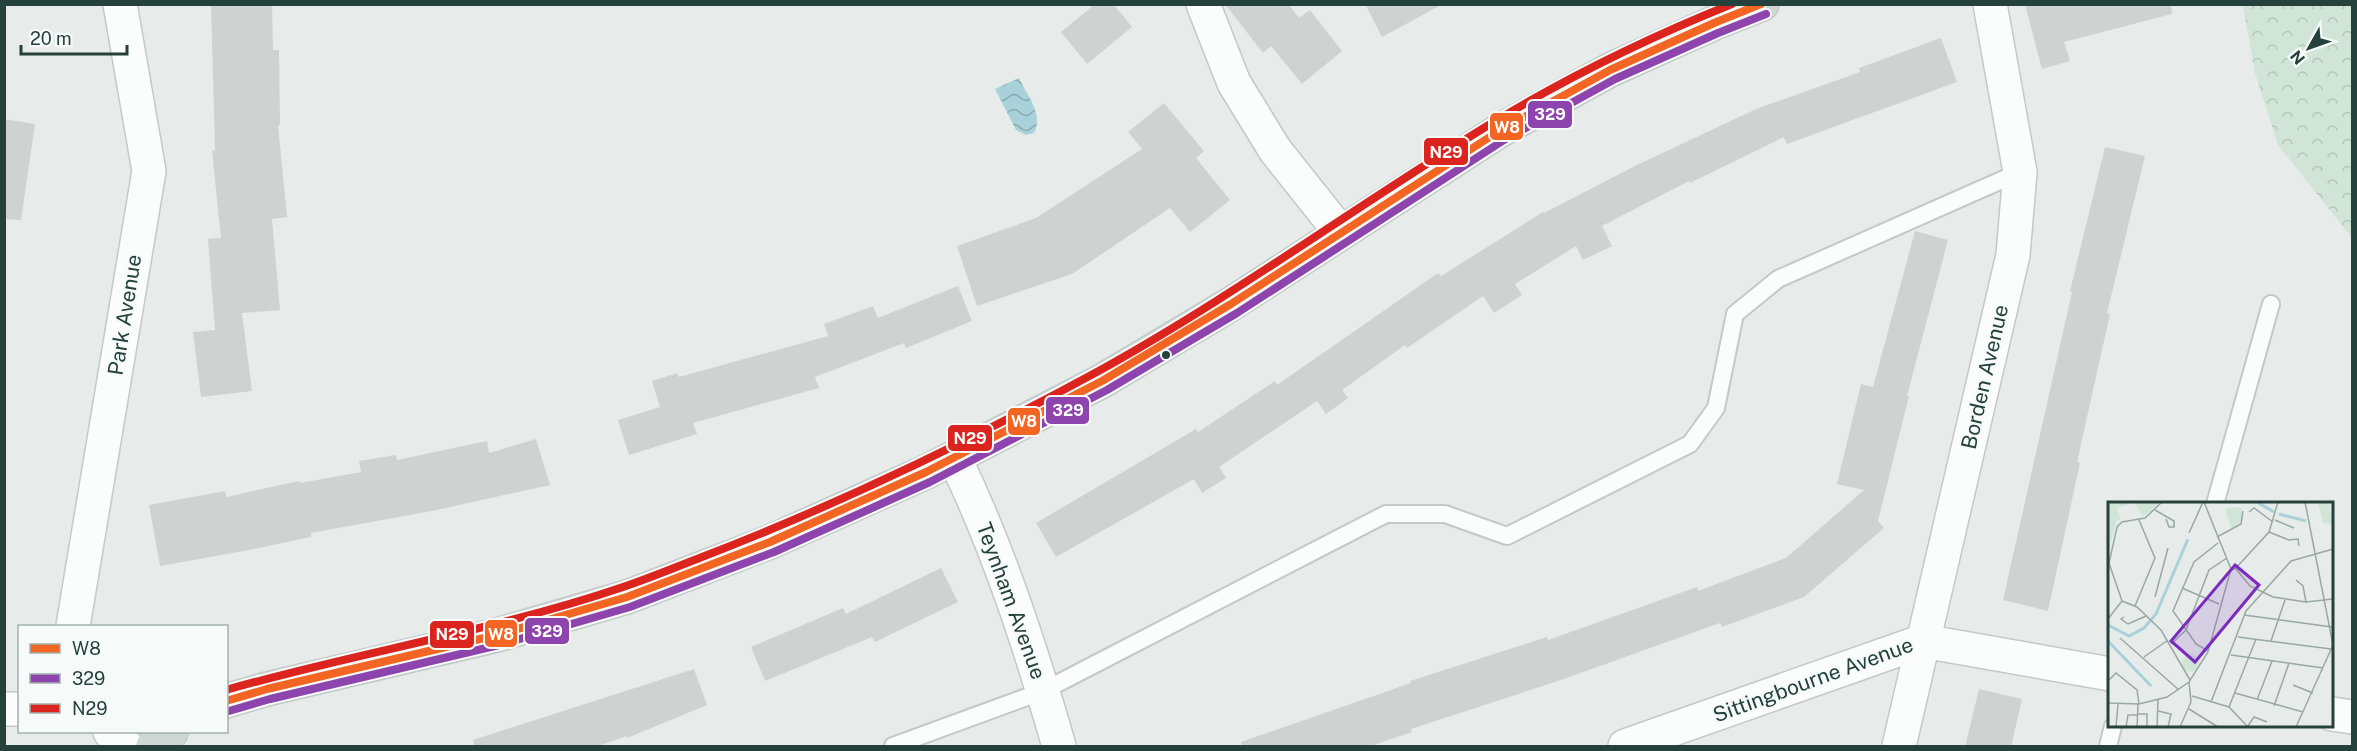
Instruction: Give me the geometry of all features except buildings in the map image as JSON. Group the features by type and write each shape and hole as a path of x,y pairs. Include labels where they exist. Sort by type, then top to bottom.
{"main road":[{"path":"228,699 497,635 627,597 770,542 955,459 1102,381 1231,304 1470,148 1596,78 1714,23 1762,4"},
{"path":"153,747 170,733"}],"street":[{"name":"Park Avenue","path":"73,625 149,171 120,4"},
{"path":"1203,4 1234,83 1275,150 1341,233"},
{"name":"Borden Avenue","path":"1899,747 2013,255 2020,172 1990,4"},
{"name":"Teynham Avenue","path":"955,459 987,534 1043,691 1059,747"},
{"name":"Sittingbourne Avenue","path":"1625,747 1670,738 1923,640 2108,674"},
{"path":"2333,714 2352,717"},
{"path":"111,733 126,747"}],"lane":[{"path":"893,747 1043,691 1386,514 1445,514 1507,537 1690,444 1716,408 1735,314 1778,279 2020,172"},
{"path":"2216,502 2271,304"},
{"path":"2108,747 2113,727"}],"green space":[{"path":"2243,5 2352,5 2352,238 2278,145 2255,73"}],"water":[{"path":"1019,78 1033,105 1037,119 1034,133 1026,135 1016,130 995,89"}],"transit line":[{"name":"N29","path":"228,689 476,629 623,587 752,537 852,494 999,424 1146,344 1246,282 1442,154 1550,90 1640,44 1732,4"},
{"name":"W8","path":"228,700 267,689 497,635 627,597 770,542 926,472 1102,381 1231,304 1499,131 1610,70 1761,4"},
{"name":"329","path":"229,711 270,699 499,645 630,607 774,552 930,482 1107,390 1237,313 1504,140 1615,79 1766,14"}]}
